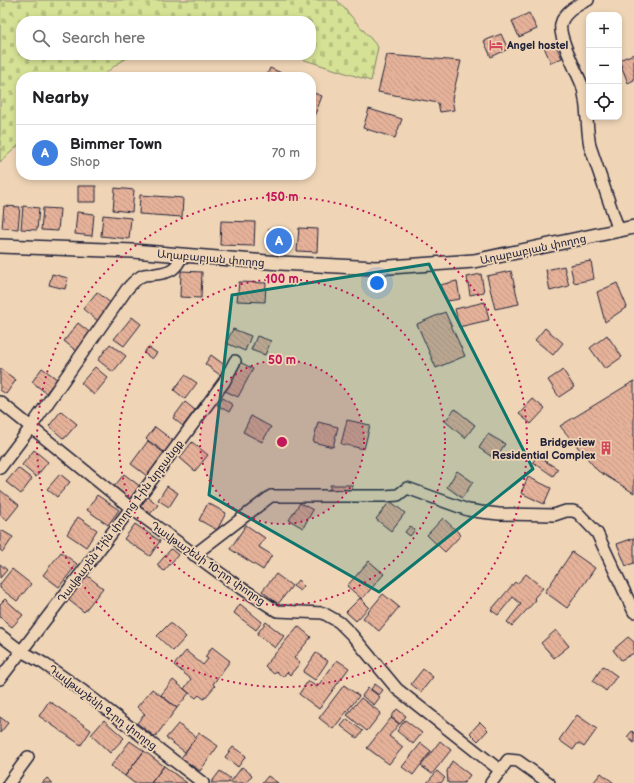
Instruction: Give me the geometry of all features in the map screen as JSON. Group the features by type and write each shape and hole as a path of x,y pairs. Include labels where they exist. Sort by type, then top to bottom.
{"street":[{"path":"588,0 575,6 566,15 561,25 562,37 586,98 590,146 619,231"},
{"name":"Աղաբաբյան փողոց","path":"0,246 133,251 182,256 376,268 474,261 634,228"},
{"path":"0,468 31,427 126,289 135,280 144,275 157,274 174,269 182,256"},
{"name":"Դավթաշեն 1-ին փողոց 1-ին նրբանցք","path":"0,679 131,508 224,382 235,361"},
{"name":"Դավթաշենի 10-րդ փողոց","path":"0,402 131,508 232,582 277,611 323,613 338,622 352,635 397,689 500,771"},
{"path":"194,555 271,496 385,496 398,495 407,488 468,510 499,514 554,516 566,511 578,513 597,532 634,612"},
{"name":"Դավթաշենի 9-րդ փողոց","path":"0,635 21,651 43,663 60,675 203,783"},
{"path":"9,783 28,757"},
{"path":"491,783 508,760 518,761 549,783"}],"highlighted area":[{"path":"429,264 533,469 379,592 209,495 232,295"}],"green space":[{"path":"0,0 337,0 378,47 371,81 305,60 316,60 316,16 16,16 16,60 124,60 107,72 16,72 16,148 0,162"}],"building":[{"path":"529,13 537,29 519,37 512,21"},
{"name":"Angel hostel","path":"501,34 508,49 491,57 484,41"},
{"path":"554,42 562,58 551,63 544,47"},
{"path":"634,54 634,80 628,83 622,68 622,59"},
{"path":"387,55 461,61 452,99 454,110 440,112 438,103 378,92"},
{"path":"270,68 279,72 268,72"},
{"path":"316,94 322,96 316,112"},
{"path":"369,109 402,119 395,138 363,128"},
{"path":"78,186 96,186 96,202 78,202"},
{"path":"115,188 134,190 132,212 113,210"},
{"path":"140,195 183,198 182,217 139,214"},
{"path":"4,206 20,207 18,229 2,228"},
{"path":"23,206 39,208 37,230 21,229"},
{"path":"43,208 60,209 58,231 41,230"},
{"path":"77,212 94,214 92,236 75,234"},
{"path":"103,215 131,218 129,239 101,236"},
{"path":"221,221 255,222 254,246 220,245"},
{"path":"299,228 318,229 317,252 297,251"},
{"path":"269,229 289,231 288,250 268,249"},
{"path":"591,261 594,279 574,283 570,265"},
{"path":"564,266 569,286 550,291 546,270"},
{"path":"181,271 202,272 201,298 180,297"},
{"path":"511,271 519,304 495,309 487,276"},
{"path":"52,274 68,278 65,289 49,285"},
{"path":"481,274 484,292 470,295 467,277"},
{"path":"457,281 460,299 447,301 440,285"},
{"path":"239,282 266,283 265,302 237,301"},
{"path":"617,283 627,307 605,322 597,292"},
{"path":"97,292 113,305 99,322 83,309"},
{"path":"485,302 489,320 459,327 455,309"},
{"path":"445,312 465,356 436,368 417,324"},
{"path":"132,317 141,324 124,346 114,339"},
{"path":"78,323 93,335 79,353 64,341"},
{"path":"545,328 563,343 553,355 535,340"},
{"path":"233,329 251,336 245,351 226,343"},
{"path":"607,335 622,357 605,369 590,348"},
{"path":"257,336 271,341 265,355 251,350"},
{"path":"110,344 126,356 113,372 98,360"},
{"path":"148,347 157,353 152,359 144,353"},
{"path":"211,355 226,366 220,375 205,364"},
{"path":"240,362 253,369 238,397 225,391"},
{"path":"95,367 108,378 94,395 81,383"},
{"path":"42,368 57,379 46,393 32,382"},
{"path":"1,369 16,380 6,394 0,390"},
{"path":"563,370 574,387 559,397 548,380"},
{"path":"185,375 197,383 185,399 174,390"},
{"name":"Bridgeview Residential Complex","path":"634,381 634,493 598,471 560,426"},
{"path":"222,398 233,405 229,412 217,405"},
{"path":"533,399 545,409 531,424 519,414"},
{"path":"185,402 195,410 183,426 173,418"},
{"path":"455,409 475,425 465,438 445,421"},
{"path":"61,411 77,424 64,439 49,426"},
{"path":"251,416 271,427 262,442 243,432"},
{"path":"347,420 370,425 364,449 341,444"},
{"path":"318,422 338,427 333,447 313,442"},
{"path":"155,427 175,442 167,454 146,439"},
{"path":"488,434 505,444 495,459 479,448"},
{"path":"148,441 164,453 147,476 131,464"},
{"path":"192,442 208,455 195,471 180,458"},
{"path":"34,450 48,462 36,477 22,465"},
{"path":"537,456 558,469 553,476 533,462"},
{"path":"18,468 32,479 21,494 6,482"},
{"path":"457,471 473,482 462,498 447,487"},
{"path":"60,474 70,482 57,497 47,489"},
{"path":"124,474 141,487 131,500 114,487"},
{"path":"528,477 551,488 544,504 521,493"},
{"path":"330,485 352,485 352,490 330,490"},
{"path":"167,486 178,493 169,507 158,500"},
{"path":"0,490 19,505 7,520 0,515"},
{"path":"97,495 119,510 108,525 87,510"},
{"path":"148,497 158,505 150,514 140,506"},
{"path":"390,501 405,513 391,531 376,519"},
{"path":"208,503 226,513 217,530 199,520"},
{"path":"300,503 313,510 303,528 289,520"},
{"path":"78,517 97,530 86,547 67,534"},
{"path":"443,518 461,535 445,552 427,535"},
{"path":"135,524 160,541 150,556 124,539"},
{"path":"246,525 265,538 259,547 272,555 263,570 230,549"},
{"path":"410,526 415,530 410,536 405,532"},
{"path":"1,530 13,537 3,552 0,550"},
{"path":"634,538 634,563 626,566 617,544"},
{"path":"171,549 178,555 164,571 157,565"},
{"path":"61,552 77,564 59,587 43,575"},
{"path":"572,552 595,568 567,608 545,592"},
{"path":"369,561 384,574 362,599 347,586"},
{"path":"0,564 7,570 0,578"},
{"path":"12,569 31,584 17,601 0,588 0,584"},
{"path":"85,574 103,588 84,612 66,598"},
{"path":"276,574 292,586 278,604 262,591"},
{"path":"526,574 543,588 534,598 536,600 512,626 507,622 521,604 513,597 498,615 491,610 515,582 517,584"},
{"path":"298,580 304,586 300,591 293,586"},
{"path":"383,594 399,607 379,631 363,618"},
{"path":"360,598 369,607 356,621 346,612"},
{"path":"5,599 23,615 12,627 0,617 0,604"},
{"path":"240,604 262,622 256,630 234,613"},
{"path":"266,622 284,636 275,648 257,634"},
{"path":"170,623 186,637 173,651 157,636"},
{"path":"298,626 311,637 294,658 300,663 290,675 287,672 283,677 276,671 274,674 265,666"},
{"path":"556,630 569,646 554,658 541,643"},
{"path":"628,637 634,642 634,653 621,660 613,650"},
{"path":"212,647 230,661 213,684 215,686 204,699 199,695 196,698 184,689 191,679 174,665 186,651 203,665 208,659 205,657"},
{"path":"316,653 328,661 315,680 303,672"},
{"path":"337,660 349,668 319,709 299,694 308,681 317,687"},
{"path":"603,666 617,676 606,691 593,681"},
{"path":"423,669 433,677 421,692 411,684"},
{"path":"173,680 189,693 177,708 161,695"},
{"path":"375,684 383,690 379,695 371,689"},
{"path":"344,685 359,696 333,729 319,718"},
{"path":"368,688 380,697 374,705 362,696"},
{"path":"152,689 177,708 155,737 137,723 145,714 137,707"},
{"path":"361,698 381,713 367,731 347,715"},
{"path":"49,701 91,730 81,745 39,716"},
{"path":"397,709 406,716 400,724 391,717"},
{"path":"577,715 597,729 584,747 578,743 573,750 559,740"},
{"path":"0,717 8,723 0,733"},
{"path":"391,718 399,724 389,736 403,747 389,764 367,748"},
{"path":"347,719 363,731 357,738 341,726"},
{"path":"104,720 124,738 110,753 91,735"},
{"path":"405,720 422,733 413,744 397,731"},
{"path":"480,722 488,730 478,741 470,733"},
{"path":"178,724 196,737 185,752 166,738"},
{"path":"632,731 634,733 634,743 627,737"},
{"path":"199,733 218,746 200,771 181,758"},
{"path":"130,741 144,751 125,776 111,766"},
{"path":"440,741 451,750 432,774 421,766"},
{"path":"421,743 431,751 413,775 402,767"},
{"path":"233,747 246,756 238,767 225,757"},
{"path":"144,751 164,766 151,783 134,783 125,776"},
{"path":"452,761 470,775 464,783 448,783 447,771"},
{"path":"164,766 187,783 151,783"},
{"path":"242,767 252,775 246,783 230,783"},
{"path":"220,771 231,779 228,783 211,783"},
{"path":"437,771 445,778 441,783 427,783"},
{"path":"601,773 614,783 593,783"},
{"path":"268,776 278,783 262,783"},
{"path":"47,778 53,783 42,783"}],"place":[{"name":"Angel hostel","path":"496,45"},
{"name":"Bimmer Town","path":"279,241"},
{"name":"Bridgeview Residential Complex","path":"606,448"}]}
